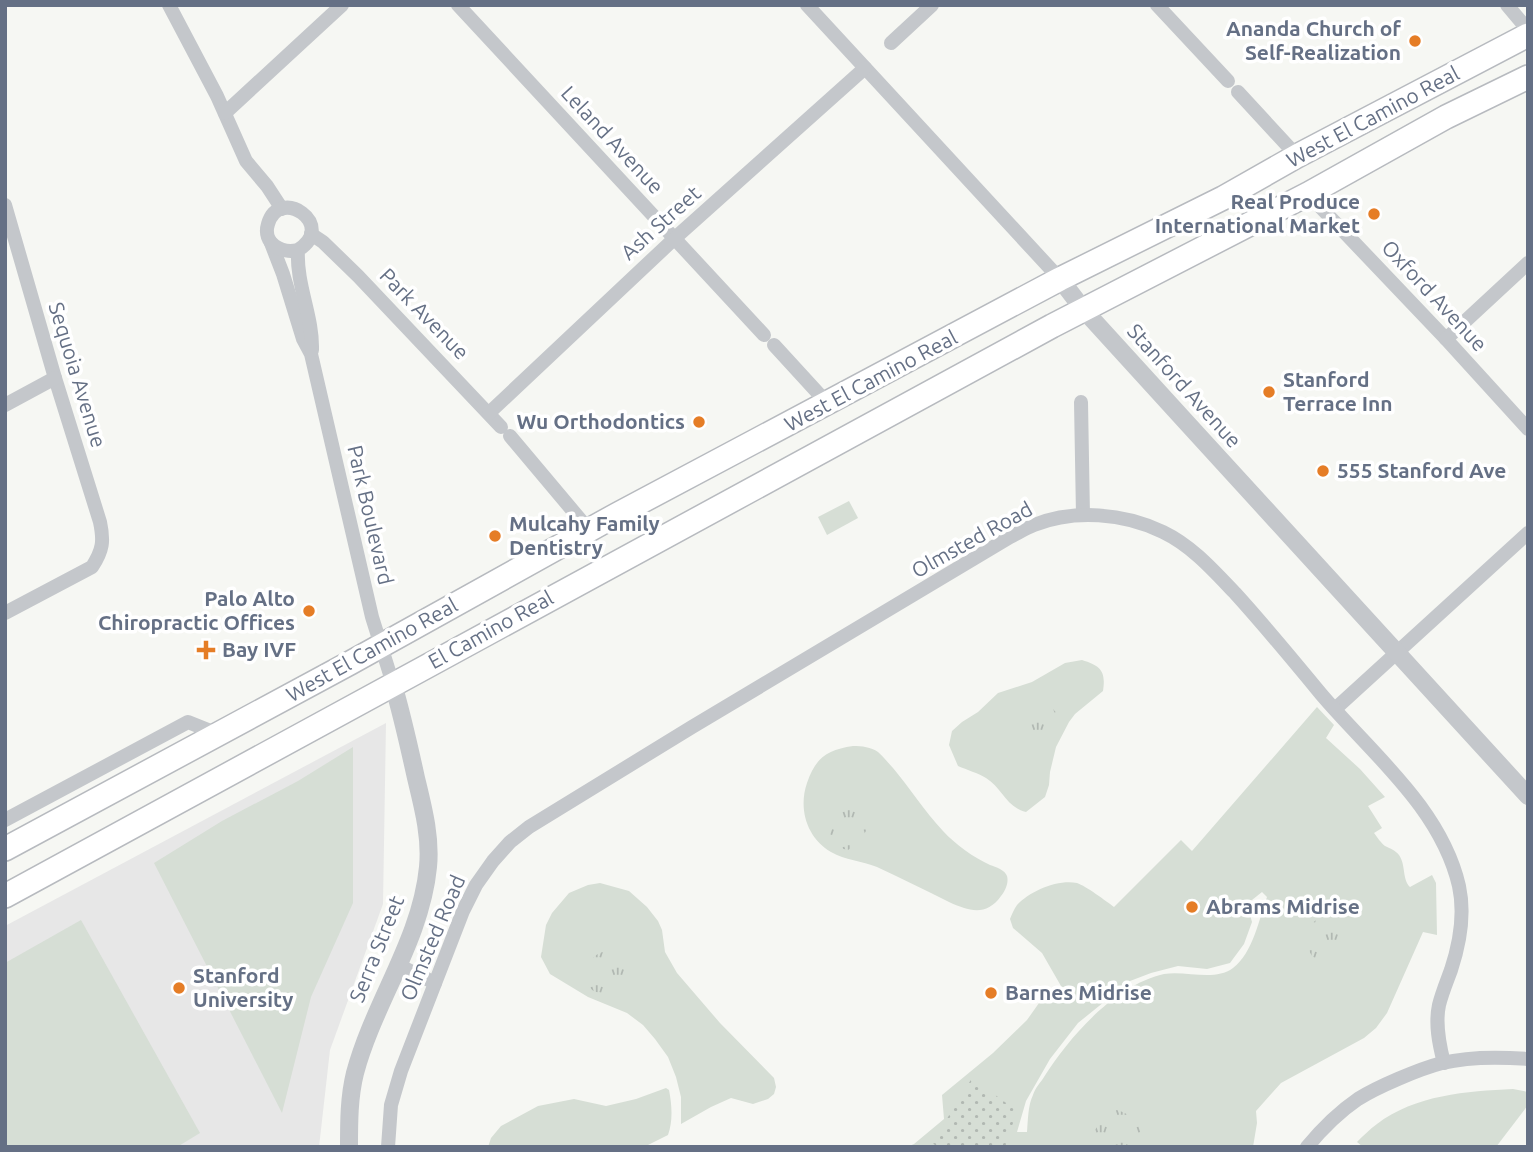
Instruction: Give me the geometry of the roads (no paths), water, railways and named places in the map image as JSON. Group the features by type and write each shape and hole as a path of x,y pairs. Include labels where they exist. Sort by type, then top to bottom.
{"main road":[{"name":"West El Camino Real","path":"218,734 589,530 1060,279 1223,198 1528,33"},
{"name":"West El Camino Real","path":"978,366 1308,194 1446,117 1528,77"},
{"name":"El Camino Real","path":"5,896 978,366"},
{"path":"5,849 218,734"}],"street":[{"path":"169,5 225,113 246,161 282,209"},
{"path":"225,113 342,5"},
{"name":"Leland Avenue","path":"458,5 828,404"},
{"name":"Stanford Avenue","path":"807,5 1060,279 1083,309 1528,796"},
{"path":"891,43 932,5"},
{"path":"1157,5 1297,156"},
{"path":"1507,5 1528,33"},
{"name":"Ash Street","path":"489,413 674,239 865,68"},
{"name":"Oxford Avenue","path":"1308,194 1446,338 1528,429"},
{"name":"Sequoia Avenue","path":"5,205 100,522 103,546 92,567 5,613"},
{"path":"295,208 310,220 311,234 304,247 283,252 271,243 268,223 275,212 295,208"},
{"name":"Park Avenue","path":"311,234 358,276 489,413 589,530"},
{"name":"Park Boulevard","path":"271,243 303,339 311,354 372,617 393,684"},
{"name":"Park Boulevard","path":"298,250 299,277 312,337 311,354"},
{"path":"1446,338 1528,263"},
{"path":"5,405 55,378"},
{"path":"1081,402 1083,515"},
{"name":"Olmsted Road","path":"388,1147 391,1105 401,1071 463,911 492,861 510,842 529,827 687,730 1010,537 1033,525 1083,515 1111,516 1138,522 1186,545 1208,564 1274,636 1418,804 1443,842 1460,888 1459,941 1439,1006 1437,1029 1444,1063"},
{"path":"1335,709 1528,533"},
{"name":"Serra Street","path":"349,1147 349,1113 355,1075 366,1039 418,915 428,868 429,845 393,684"},
{"path":"5,820 188,722 218,734"},
{"path":"398,965 435,983"},
{"path":"1307,1147 1332,1120 1359,1099 1422,1070 1444,1063 1491,1058 1528,1059"}],"place":[{"name":"Ananda Church of Self-Realization","path":"1415,41"},
{"name":"Real Produce International Market","path":"1374,214"},
{"name":"Stanford Terrace Inn","path":"1269,392"},
{"name":"Wu Orthodontics","path":"699,422"},
{"name":"555 Stanford Ave","path":"1323,471"},
{"name":"Mulcahy Family Dentistry","path":"495,536"},
{"name":"Palo Alto Chiropractic Offices","path":"309,611"},
{"name":"Bay IVF","path":"206,650"},
{"name":"Abrams Midrise","path":"1192,907"},
{"name":"Stanford University","path":"179,988"},
{"name":"Barnes Midrise","path":"991,993"}]}
